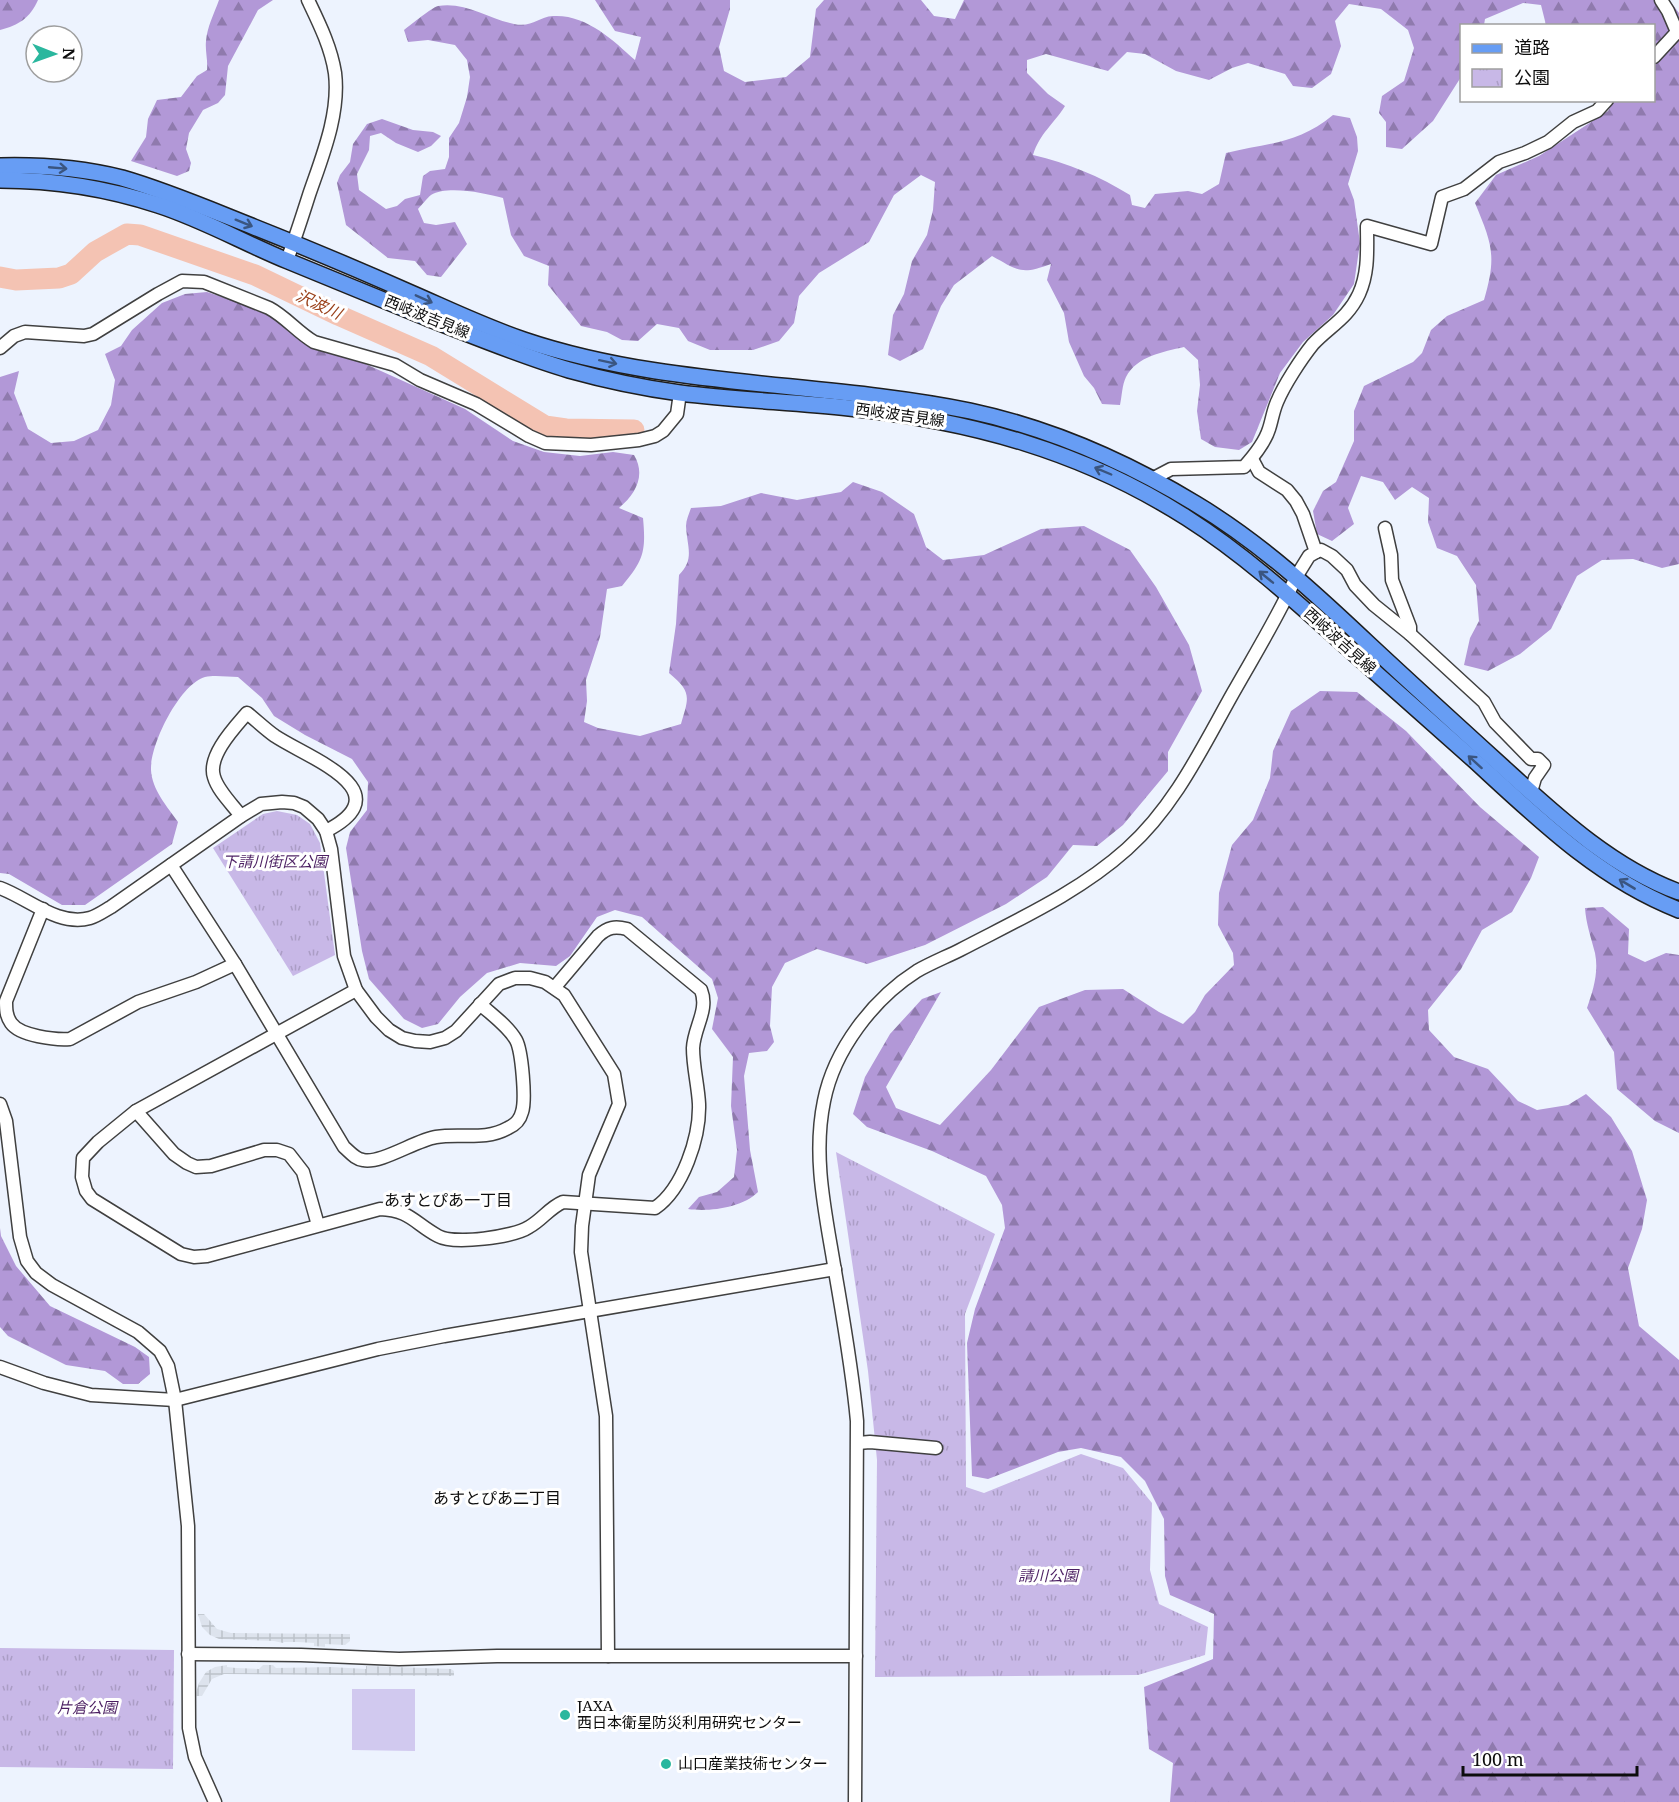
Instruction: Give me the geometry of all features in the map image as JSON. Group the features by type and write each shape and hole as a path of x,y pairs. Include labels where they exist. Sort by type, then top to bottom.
{"main road":[{"name":"西岐波吉見線","path":"0,166 27,165 80,170 120,178 177,196 293,242 477,322 524,340 588,358 639,369 886,397 974,412 1018,424 1116,460 1198,505 1244,536 1296,577 1531,792 1609,855 1640,874 1679,892"},
{"name":"西岐波吉見線","path":"0,180 61,182 125,195 162,206 287,260 467,333 564,368 601,378 680,393 848,408 929,418 1020,440 1109,474 1188,519 1234,551 1288,595 1525,807 1583,855 1630,887 1679,910"}],"street":[{"path":"287,260 321,161 335,98 335,75 331,56 308,0"},
{"path":"1655,55 1677,32 1661,0"},
{"path":"1152,479 1171,469 1244,467 1252,459 1269,431 1277,402 1299,365 1314,344 1352,308 1360,293 1367,273 1367,226 1431,244 1442,197 1464,189 1499,162 1548,142 1573,122 1597,111 1606,102"},
{"path":"0,348 14,336 26,332 84,336 93,334 182,281 193,280 204,282 270,308 314,342 395,365 420,380 476,404 545,443 591,445 655,436 663,431 677,414 680,393"},
{"path":"1252,459 1259,472 1287,490 1296,501 1316,552"},
{"path":"1385,528 1391,555 1392,580 1410,627 1410,634"},
{"path":"855,1802 858,1443 852,1369 820,1181 818,1145 824,1099 831,1076 851,1039 876,1006 894,988 917,971 1055,900 1098,873 1149,827 1193,768 1309,556 1321,550 1332,556 1347,570 1355,585 1374,605 1410,634 1484,702 1495,722 1531,759 1538,759 1544,765 1535,778 1531,792"},
{"path":"241,816 213,777 213,768 222,742 247,712 275,736 342,775 352,786 355,800 354,810 348,818 326,831"},
{"path":"0,888 60,917 76,920 89,918 111,907 261,804 294,803 304,807 318,819 326,831 331,849 344,956 356,990 389,1030 402,1038 415,1041 430,1042 445,1038 456,1031 499,984 515,978 530,978 546,982 564,995 614,1074 619,1104 589,1175 584,1202 581,1252 606,1416 608,1656"},
{"path":"171,866 236,964 344,1147 352,1155 362,1160 371,1160 434,1137 489,1136 509,1128 518,1121 523,1110 518,1045 516,1039 503,1024 480,1004"},
{"path":"43,909 6,1000 7,1016 12,1026 37,1035 58,1040 70,1039 138,1002 196,982 236,964"},
{"path":"356,990 136,1111 98,1142 83,1158 82,1177 86,1191 92,1199 180,1254 194,1257 207,1256 380,1209 406,1214 439,1237 450,1241 462,1241 521,1232 538,1221 553,1206 563,1202 656,1208 676,1187 697,1131 699,1104 693,1045 704,1008 701,990 627,928 620,927 605,930 598,936 555,987"},
{"path":"0,1104 6,1121 20,1237 27,1261 36,1273 52,1285 138,1332 160,1350 168,1366 176,1400 188,1526 188,1711 191,1742 197,1764 215,1802"},
{"path":"136,1111 174,1154 196,1167 211,1166 264,1150 277,1150 289,1154 303,1172 318,1225"},
{"path":"0,1367 44,1383 91,1395 176,1400 378,1349 835,1269"},
{"path":"858,1443 936,1448"},
{"path":"188,1654 399,1659 496,1656 856,1656"}],"green space":[{"path":"0,0 38,0 23,20 0,30"},
{"path":"219,0 273,0 258,10 228,66 225,95 218,103 203,110 189,133 186,149 191,163 189,171 177,176 131,161 146,137 148,119 157,100 181,97 197,76 207,70 207,36"},
{"path":"595,0 730,0 730,9 719,47 724,71 745,82 786,77 810,57 816,9 824,0 921,0 934,16 955,19 964,0 1669,0 1679,13 1679,564 1662,568 1633,559 1602,560 1577,576 1551,629 1520,654 1488,671 1464,665 1470,638 1479,621 1476,585 1457,556 1437,548 1428,522 1429,498 1412,487 1395,500 1383,482 1361,476 1348,508 1354,524 1332,541 1317,534 1313,511 1323,491 1336,482 1354,441 1354,411 1364,386 1413,362 1422,353 1431,330 1447,316 1484,300 1490,272 1491,250 1475,203 1496,175 1539,156 1608,111 1613,102 1655,102 1655,24 1546,24 1541,5 1523,3 1485,19 1484,24 1460,24 1460,79 1433,121 1402,149 1386,147 1386,122 1379,113 1382,96 1404,81 1414,48 1408,30 1381,9 1349,4 1335,21 1341,46 1331,74 1312,88 1293,86 1285,74 1248,63 1232,68 1209,80 1176,71 1145,54 1127,52 1108,71 1046,54 1027,60 1027,73 1048,94 1065,106 1043,135 1033,155 1095,176 1130,195 1132,205 1145,208 1155,194 1188,191 1202,194 1219,184 1226,153 1295,137 1320,125 1333,115 1350,118 1357,137 1358,151 1348,184 1354,200 1360,243 1354,284 1333,315 1303,342 1280,373 1252,442 1239,450 1215,447 1201,439 1197,411 1200,385 1198,360 1184,347 1151,356 1137,364 1126,377 1120,405 1102,404 1094,388 1084,376 1069,342 1064,313 1047,280 1051,264 1033,270 1020,270 992,256 954,285 941,306 923,349 900,361 888,355 893,315 904,294 912,261 927,235 933,210 935,182 921,175 894,195 869,242 819,273 799,296 794,323 779,341 753,350 710,350 688,341 679,328 657,324 638,341 622,340 607,332 581,326 548,285 549,266 524,256 511,235 503,198 456,190 438,192 431,195 418,209 424,223 436,225 455,222 467,244 441,277 427,275 415,261 388,258 346,225 337,183 350,162 353,144 367,124 382,119 413,130 433,132 441,136 431,146 418,152 396,143 381,133 370,136 369,150 357,174 359,190 386,209 397,206 405,199 420,195 423,176 430,171 445,169 449,157 449,138 459,123 470,77 467,60 455,45 428,40 408,42 404,30 426,13 438,6 457,6 520,25 553,16 565,16 577,19 598,30 635,60 641,37 615,31"},
{"path":"207,292 273,314 339,352 465,409 513,441 544,452 580,456 613,452 634,455 639,477 630,497 619,508 643,518 642,555 622,586 607,589 600,637 586,680 587,701 584,722 598,728 640,736 681,724 687,696 682,685 669,673 676,624 679,575 689,558 686,526 691,508 721,506 761,493 797,500 841,492 853,482 882,492 914,514 926,547 943,560 984,555 1041,529 1084,526 1130,550 1156,587 1189,645 1202,691 1168,752 1168,771 1123,825 1097,846 1073,845 1047,877 1006,904 925,945 867,964 817,949 785,963 772,987 770,1026 774,1042 767,1051 749,1053 744,1076 750,1150 758,1192 743,1202 725,1208 688,1209 699,1197 717,1192 734,1177 737,1150 731,1106 733,1057 712,1029 718,998 712,979 642,917 615,910 597,917 570,956 556,966 520,963 487,973 460,997 438,1024 422,1028 404,1019 369,979 362,951 346,848 350,832 367,810 368,782 352,759 274,716 262,698 238,677 209,676 195,682 177,703 161,731 151,770 157,791 178,822 172,844 85,905 62,905 9,874 0,873 0,377 19,371 14,393 28,429 51,443 74,441 98,430 111,405 115,380 105,354 121,346 132,330 162,303 185,294"},
{"path":"1320,691 1357,692 1406,731 1480,807 1539,857 1531,878 1512,912 1482,930 1461,969 1428,1010 1429,1030 1454,1057 1488,1069 1518,1101 1537,1110 1568,1105 1586,1094 1611,1117 1632,1151 1647,1200 1642,1229 1628,1268 1639,1326 1679,1360 1679,1802 1170,1802 1173,1763 1149,1749 1144,1687 1213,1659 1214,1614 1170,1595 1165,1576 1164,1519 1145,1481 1121,1457 1081,1448 1058,1452 988,1479 972,1476 967,1343 975,1309 1005,1228 1002,1205 986,1176 932,1151 867,1127 853,1114 865,1077 890,1034 922,999 941,992 886,1087 896,1108 940,1125 991,1070 1039,1007 1085,990 1123,989 1183,1024 1195,1012 1205,995 1234,965 1233,953 1218,925 1219,893 1232,845 1253,820 1270,778 1273,751 1291,711"},
{"name":"下請川街区公園","path":"277,811 297,815 310,824 320,843 335,955 293,976 213,848 263,814"},
{"path":"1603,907 1629,929 1628,954 1645,962 1666,953 1679,955 1679,1133 1655,1121 1617,1089 1614,1052 1587,1008 1596,967 1585,908"},
{"name":"請川公園","path":"836,1152 995,1234 965,1314 966,1487 984,1493 1081,1454 1123,1468 1152,1503 1150,1570 1159,1604 1208,1627 1205,1655 1138,1675 875,1677 877,1460 868,1371"},
{"path":"0,1228 1,1236 16,1266 50,1306 135,1347 149,1357 150,1374 138,1384 123,1384 105,1371 66,1365 8,1336 0,1327"},
{"name":"片倉公園","path":"0,1648 174,1650 173,1769 0,1767"}],"shaded area":[{"path":"198,1614 204,1614 217,1629 231,1633 350,1634 350,1641 345,1645 325,1644 325,1647 314,1646 314,1643 219,1639 210,1635 202,1627"},
{"path":"227,1665 227,1667 259,1669 263,1665 273,1665 276,1668 366,1669 366,1666 451,1669 454,1671 454,1676 224,1674 212,1679 202,1696 195,1696 206,1672 215,1667"},
{"path":"352,1689 415,1689 415,1751 352,1750"}],"waterway":[{"name":"沢波川","path":"0,277 16,280 59,278 71,274 95,252 127,234 140,235 255,275 431,356 545,426 566,429 634,430"}],"place":[{"name":"JAXA 西日本衛星防災利用研究センター","path":"565,1715"},
{"name":"山口産業技術センター","path":"666,1764"}],"district":[{"name":"あすとぴあ一丁目","path":"448,1200"},
{"name":"あすとぴあ二丁目","path":"497,1498"}]}
